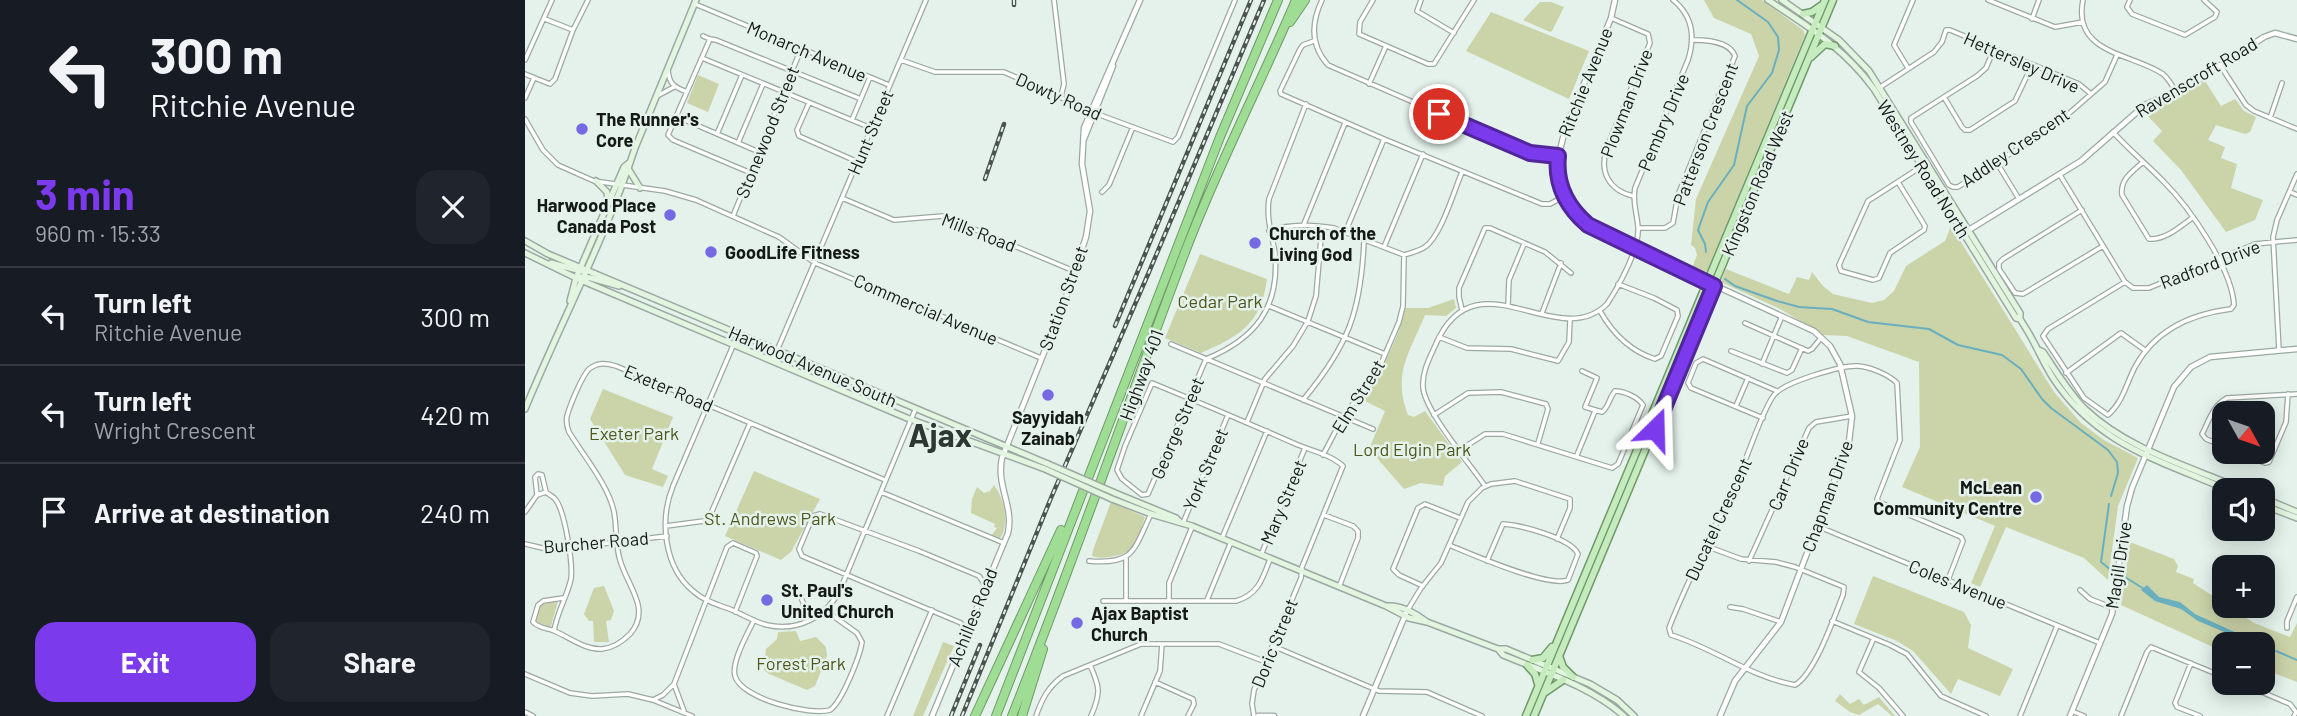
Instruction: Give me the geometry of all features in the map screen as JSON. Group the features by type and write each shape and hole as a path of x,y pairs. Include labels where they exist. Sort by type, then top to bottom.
{"highway":[{"name":"Highway 401","path":"996,716 1220,137 1278,0"},
{"name":"Highway 401","path":"1011,716 1180,266 1239,123 1296,0"},
{"path":"1282,33 1305,0"},
{"path":"975,716 1066,522 1076,507"},
{"path":"1021,716 1056,601"}],"main road":[{"path":"1768,0 1817,29"},
{"path":"1782,0 1803,14 1817,29"},
{"name":"Kingston Road West","path":"1549,671 1556,643 1706,282 1817,29 1833,0"},
{"path":"629,167 695,2"},
{"path":"1803,14 1812,12 1824,2"},
{"name":"Kingston Road West","path":"1549,671 1559,656 1808,61 1824,2"},
{"name":"Westney Road North","path":"1817,29 1877,88 2019,313 2054,380 2084,416 2108,436 2213,478"},
{"name":"Westney Road North","path":"1817,29 1855,54 1874,78 1877,88"},
{"path":"1808,61 1821,46 1835,46"},
{"path":"581,274 620,184 624,167 629,167"},
{"path":"629,167 641,188"},
{"path":"596,181 607,192 608,203"},
{"path":"525,409 608,203 620,184"},
{"name":"Harwood Avenue South","path":"525,242 581,274 655,310 911,419 1005,450"},
{"name":"Harwood Avenue South","path":"525,253 544,262 660,301 1152,512 1176,518 1301,572 1406,613 1419,622 1427,622 1498,649 1503,655 1530,662 1549,671"},
{"path":"655,310 660,301"},
{"path":"836,387 841,377"},
{"name":"Westney Road North","path":"2147,452 2212,482"},
{"path":"2275,503 2297,512"},
{"path":"2275,510 2297,518"},
{"path":"1538,686 1530,662 1543,657 1556,643"},
{"path":"1559,656 1563,667 1573,677"},
{"path":"1549,671 1573,677 1604,691 1634,716"},
{"path":"1549,671 1610,704 1623,716"},
{"path":"1526,716 1538,686 1549,671"},
{"path":"1534,716 1549,671"},
{"path":"1543,694 1563,680"}],"street":[{"path":"525,60 551,0"},
{"path":"525,74 550,84 555,79 573,30 588,0"},
{"name":"Monarch Avenue","path":"687,0 889,85"},
{"name":"Hunt Street","path":"778,351 926,0"},
{"path":"1054,0 1064,84 1061,96"},
{"name":"Station Street","path":"1005,450 1065,299 1086,237 1090,217 1082,164 1084,128 1140,0"},
{"path":"1102,192 1109,185 1133,127 1173,142 1178,137 1235,0"},
{"path":"1322,0 1313,26 1314,41 1328,65 1530,153 1558,156"},
{"path":"1373,0 1360,22 1359,34 1428,64 1434,64 1474,0"},
{"path":"1422,0 1417,11 1454,33"},
{"name":"Ritchie Avenue","path":"1615,0 1611,18 1563,133 1558,156 1558,177 1572,209 1588,225 1714,286"},
{"path":"1673,0 1688,19 1693,40"},
{"path":"1908,68 1894,46 1913,0"},
{"path":"1988,0 2055,27 2083,22"},
{"path":"2032,19 2039,0"},
{"path":"2083,0 2083,22 2094,41 2117,55 2162,74 2176,92"},
{"path":"2130,0 2127,7 2132,14 2185,35 2215,17 2215,8 2204,0"},
{"name":"Plowman Drive","path":"1611,18 1650,37 1650,43 1602,163 1606,178 1615,188 1633,196"},
{"path":"545,19 573,30"},
{"name":"Hettersley Drive","path":"1877,88 1934,52 1942,42 1946,30 2079,84 2091,94"},
{"name":"Ravenscroft Road","path":"1966,232 2081,160 2145,105 2176,92 2264,37 2276,33 2297,39"},
{"path":"703,36 861,99"},
{"path":"711,39 668,135 673,140 751,173"},
{"name":"Pembry Drive","path":"1600,311 1618,284 1634,249 1638,228 1633,196 1635,188 1689,60 1693,40"},
{"name":"Patterson Crescent","path":"1638,228 1665,228 1673,223 1678,195 1735,56 1731,49 1713,42 1693,40"},
{"path":"1314,41 1300,49 1281,94 1542,204 1550,204 1565,197"},
{"path":"1369,84 1386,46"},
{"name":"Stonewood Street","path":"733,216 802,49"},
{"name":"Addley Crescent","path":"1994,49 1986,68 1977,76 1911,118 1949,185 1958,187 2058,123 2107,78 2117,55"},
{"path":"702,58 871,128"},
{"name":"Dowty Road","path":"901,60 935,72 1004,72 1133,127"},
{"path":"1944,97 1962,127 1970,130 2015,101 2032,65"},
{"path":"2220,65 2246,105 2297,129"},
{"path":"668,68 674,87 687,92"},
{"path":"717,134 742,75"},
{"path":"852,120 870,77"},
{"path":"525,98 534,78"},
{"path":"1874,78 1882,81 1890,79"},
{"path":"738,143 763,83"},
{"path":"2270,118 2282,83"},
{"path":"655,97 674,87"},
{"path":"809,103 797,130 799,136 858,162"},
{"path":"1206,359 1226,351 1249,335 1269,306 1274,287 1275,265 1267,216 1269,199 1306,104"},
{"path":"677,117 759,152"},
{"name":"Commercial Avenue","path":"525,119 550,159 558,165 596,181 683,195 779,237 815,263 1041,358"},
{"path":"1304,224 1345,122"},
{"path":"2060,174 2125,282 2044,332 2045,340 2084,398 2108,415 2122,398 2146,351 2162,335 2184,320 2231,309 2234,305 2231,284 2208,240 2166,184 2113,132"},
{"path":"1345,233 1384,139"},
{"path":"1384,247 1423,154"},
{"path":"2143,162 2123,181 2121,188 2122,195 2149,239 2155,240 2175,231 2192,218"},
{"path":"1997,163 2019,199"},
{"path":"1898,182 1925,226 1924,230 1891,253 1879,278 1873,280 1841,271 1839,265 1868,201 1925,164"},
{"path":"1269,231 1304,224 1322,227 1403,255 1426,247 1435,237 1462,172"},
{"path":"2279,350 2273,242 2277,220 2297,174"},
{"path":"2290,192 2297,195"},
{"name":"Mills Road","path":"842,198 894,220 943,216 1073,271"},
{"path":"2082,210 2003,259 1999,263 1999,269 2015,293 2023,295 2103,246"},
{"path":"1246,422 1263,384 1301,336 1308,321 1316,296 1322,227"},
{"path":"1462,310 1458,297 1459,288 1485,228 1545,252 1571,273"},
{"name":"Radford Drive","path":"2125,282 2133,288 2149,288 2255,244 2297,240"},
{"path":"1303,400 1331,365 1346,338 1355,313 1364,241"},
{"path":"1507,305 1509,281 1524,243"},
{"name":"Elm Street","path":"1323,455 1343,418 1371,383 1402,312 1403,255"},
{"path":"1542,313 1561,263"},
{"path":"1485,486 1426,403 1423,389 1424,372 1439,337 1451,318 1462,310 1475,306 1507,305 1570,320 1600,311 1624,343 1634,351 1655,359 1661,356 1678,316 1677,310 1618,284"},
{"name":"Chapman Drive","path":"1714,286 1804,325 1821,338 1835,353 1852,416 1849,442 1781,622 1735,681 1720,716"},
{"path":"1269,306 1385,354"},
{"path":"1762,364 1782,316"},
{"path":"1439,337 1467,348 1511,349 1558,361 1569,342 1570,320"},
{"path":"1745,323 1810,351 1821,338"},
{"path":"2066,373 2121,333 2146,351"},
{"path":"738,334 670,492 666,526 670,556 678,574 707,600 766,625 783,627 810,620 825,611 846,575 915,410"},
{"path":"1171,344 1206,359 1224,361 1263,384 1373,429"},
{"path":"1731,351 1788,373 1792,370 1801,348"},
{"name":"Magill Drive","path":"2071,713 2113,608 2128,501 2174,387 2191,368 2219,355 2297,349"},
{"path":"773,360 778,351"},
{"path":"1224,361 1226,351"},
{"name":"George Street","path":"1189,398 1152,383 1149,387 1117,470 1126,483 1142,495 1147,496 1206,359"},
{"path":"1763,418 1690,386 1688,380 1696,363 1703,359 1777,391 1790,384 1857,366 1890,377 1896,383 1900,440 1877,499 1961,537 1963,541 1948,580"},
{"name":"Exeter Road","path":"617,543 610,497 567,425 567,417 585,375 590,368 607,363 885,480"},
{"path":"1460,450 1476,438 1495,433 1538,443 1612,468 1618,464 1643,405 1640,400 1615,391 1602,412 1585,407 1597,378 1582,371"},
{"path":"1736,406 1748,378"},
{"name":"Ducatel Crescent","path":"1745,669 1694,643 1671,635 1669,631 1777,391"},
{"path":"1434,415 1468,393 1511,393 1546,404 1548,409 1538,443"},
{"path":"2275,448 2286,422 2288,394"},
{"path":"2221,401 2227,398 2297,394"},
{"path":"1189,398 1323,455"},
{"path":"1576,455 1595,411"},
{"path":"2212,412 2202,434 2212,441"},
{"name":"York Street","path":"1181,522 1228,415"},
{"name":"Carr Drive","path":"1749,561 1809,428 1816,422 1852,416"},
{"path":"666,526 709,518 750,423"},
{"path":"1222,538 1267,432"},
{"name":"Mary Street","path":"1261,555 1305,448"},
{"name":"Achilles Road","path":"932,716 1004,543 1010,519 999,475 1005,450"},
{"name":"Doric Street","path":"1256,716 1252,704 1254,690 1301,578 1301,572 1343,466 1323,455"},
{"path":"537,495 535,477 538,474 542,475 546,492 555,499 560,508 568,548 571,575 555,618 554,631"},
{"path":"1363,716 1406,613 1441,563 1468,502 1485,486 1515,481 1570,499 1570,508 1557,539"},
{"path":"525,512 537,495 546,492"},
{"path":"881,492 1004,543"},
{"path":"1423,586 1399,575 1393,569 1418,508 1425,504 1460,518"},
{"path":"1089,561 1114,562 1126,558 1137,547 1152,512"},
{"path":"971,620 961,623 801,556 801,543 816,514 913,548 979,576 985,585"},
{"path":"1324,515 1353,526 1358,531 1358,538 1339,587"},
{"path":"1449,545 1487,561 1558,583 1568,580 1578,554 1574,547 1557,539 1503,524 1487,561"},
{"path":"1169,601 1170,583 1192,526"},
{"name":"Coles Avenue","path":"1816,526 2100,643"},
{"name":"Burcher Road","path":"525,544 540,549 568,548 667,536"},
{"path":"1207,600 1231,542"},
{"path":"563,598 543,601 538,605 533,622 538,627 601,649 617,645 633,631 639,620 641,607 620,560 617,543"},
{"path":"653,700 674,684 727,547 733,543 756,553 757,556 735,612"},
{"name":"Achilles Road","path":"942,692 1004,543"},
{"path":"1706,545 1732,557 1776,562 1800,569 1844,587 1816,658 1800,682 1795,685 1772,680 1745,669"},
{"path":"1126,558 1126,601"},
{"path":"1103,601 1236,601 1252,595 1258,588 1270,559"},
{"path":"979,576 990,573"},
{"path":"2080,590 2090,599 2113,608"},
{"path":"802,600 810,620"},
{"path":"2287,628 2287,621 2296,600"},
{"path":"1730,607 1744,608 1781,622"},
{"path":"887,716 932,610"},
{"path":"754,620 734,667 739,686 746,692 781,707 818,715 837,705 862,642 857,633 825,611"},
{"path":"1832,621 1907,654 1941,696 1969,712 1986,716"},
{"path":"961,623 965,632"},
{"path":"2020,716 2057,626"},
{"path":"1873,640 1859,672 1879,688 1903,716"},
{"path":"1036,716 1052,684 1131,646 1219,644 1265,662"},
{"path":"1141,716 1162,660 1162,645"},
{"path":"1273,646 1375,689 1385,692 1427,692 1482,716"},
{"path":"2121,716 2151,647 2212,672"},
{"path":"2191,663 2175,703 2200,716"},
{"path":"1090,665 1099,685 1099,695 1091,716"},
{"path":"525,674 580,695 628,694 653,700 692,716"},
{"path":"1155,682 1193,699 1188,716"},
{"path":"674,684 684,713"},
{"path":"2269,695 2290,704 2296,712 2294,716"},
{"path":"525,712 533,716"},
{"path":"2071,713 2084,716"},
{"path":"1256,716 1274,716"}],"green space":[{"path":"1704,0 1762,0 1803,30 1805,35 1707,271 1701,274 1691,271 1697,255 1691,245 1696,199 1759,56 1751,34 1714,18"},
{"path":"1540,2 1551,2 1564,7 1550,32 1523,20"},
{"path":"1491,12 1589,51 1569,99 1466,51"},
{"path":"698,75 719,84 708,112 687,103"},
{"path":"2205,81 2221,106 2235,99 2244,111 2256,117 2250,132 2245,134 2216,125 2208,140 2225,147 2221,158 2237,164 2231,188 2263,200 2255,220 2226,232 2181,170 2153,141 2162,131 2144,112"},
{"path":"1951,226 2054,392 2081,423 2104,440 2138,458 2118,506 2108,580 2084,558 2006,527 1980,587 1971,583 1995,526 1902,487 1920,447 1919,362 1847,336 1823,335 1782,310 1721,282 1726,269 1789,294 1797,277 1809,280 1812,272 1833,294 1872,303 1884,300 1894,291 1906,266 1945,241"},
{"name":"Cedar Park","path":"1200,254 1267,279 1260,307 1254,318 1227,341 1201,353 1165,338"},
{"name":"Lord Elgin Park","path":"1454,299 1456,308 1446,316 1425,315 1405,363 1402,387 1408,415 1414,417 1425,411 1462,462 1445,476 1443,486 1421,483 1404,489 1369,449 1385,411 1361,399 1388,355 1399,331 1404,308 1428,308"},
{"name":"Exeter Park","path":"603,389 673,417 652,469 668,476 663,487 625,475 590,419"},
{"name":"St. Andrews Park","path":"754,471 820,499 791,552 781,560 725,536"},
{"path":"994,485 1005,512 1005,527 999,539 991,536 997,528 994,527 995,524 971,513 972,499 977,487 984,493 990,491"},
{"path":"1111,502 1145,517 1140,533 1125,553 1107,557 1092,556 1093,550"},
{"path":"2130,542 2174,559 2178,566 2176,572 2194,579 2193,583 2212,595 2212,618 2246,618 2290,637 2297,623 2297,682 2275,674 2275,632 2212,632 2212,647 2121,605"},
{"path":"1873,576 1964,612 1971,625 1968,648 2013,669 2000,696 1958,679 1951,694 1913,651 1897,641 1854,624"},
{"path":"604,586 614,611 611,620 606,621 609,642 594,642 593,621 589,621 584,614 594,588"},
{"path":"558,601 551,626 547,629 535,623 539,605"},
{"name":"Forest Park","path":"796,631 800,641 816,637 826,647 827,656 815,686 807,690 764,670 766,649 777,639 778,632"},
{"path":"943,642 954,646 923,716 913,716"},
{"path":"1840,694 1850,704 1859,699 1864,705 1879,697 1895,716 1878,704 1859,715 1850,712 1835,701"}],"water":[{"path":"2147,585 2159,597 2180,602 2195,614 2235,632 2224,632 2198,621 2181,609 2155,601 2141,590"}],"waterway":[{"path":"1706,252 1698,230 1708,202 1734,165 1747,106 1772,73 1779,50 1778,37 1768,22 1737,0"},
{"path":"1725,279 1735,286 1777,301 1799,307 1832,309 1868,322 1929,329 1958,345 2002,355 2021,369 2051,408 2108,450 2117,462 2118,473 2111,496"},
{"path":"2109,504 2101,562 2111,570"},
{"path":"2125,577 2144,589"},
{"path":"2276,651 2297,660"}],"railway":[{"path":"1014,0 1014,5"},
{"path":"1115,326 1251,0"},
{"path":"962,716 1051,498 1264,0"},
{"path":"985,179 1004,124"},
{"path":"951,716 980,645"}],"place":[{"name":"The Runner's Core","path":"582,129"},
{"name":"Harwood Place Canada Post","path":"670,215"},
{"name":"Church of the Living God","path":"1255,243"},
{"name":"GoodLife Fitness","path":"711,252"},
{"name":"Sayyidah Zainab","path":"1048,395"},
{"name":"McLean Community Centre","path":"2036,497"},
{"name":"St. Paul's United Church","path":"767,600"},
{"name":"Ajax Baptist Church","path":"1077,623"}],"district":[{"name":"Ajax","path":"940,434"}],"route":[{"path":"1439,114 1530,153 1558,156 1558,177 1565,197 1572,209 1588,225 1714,286 1655,429"}]}
